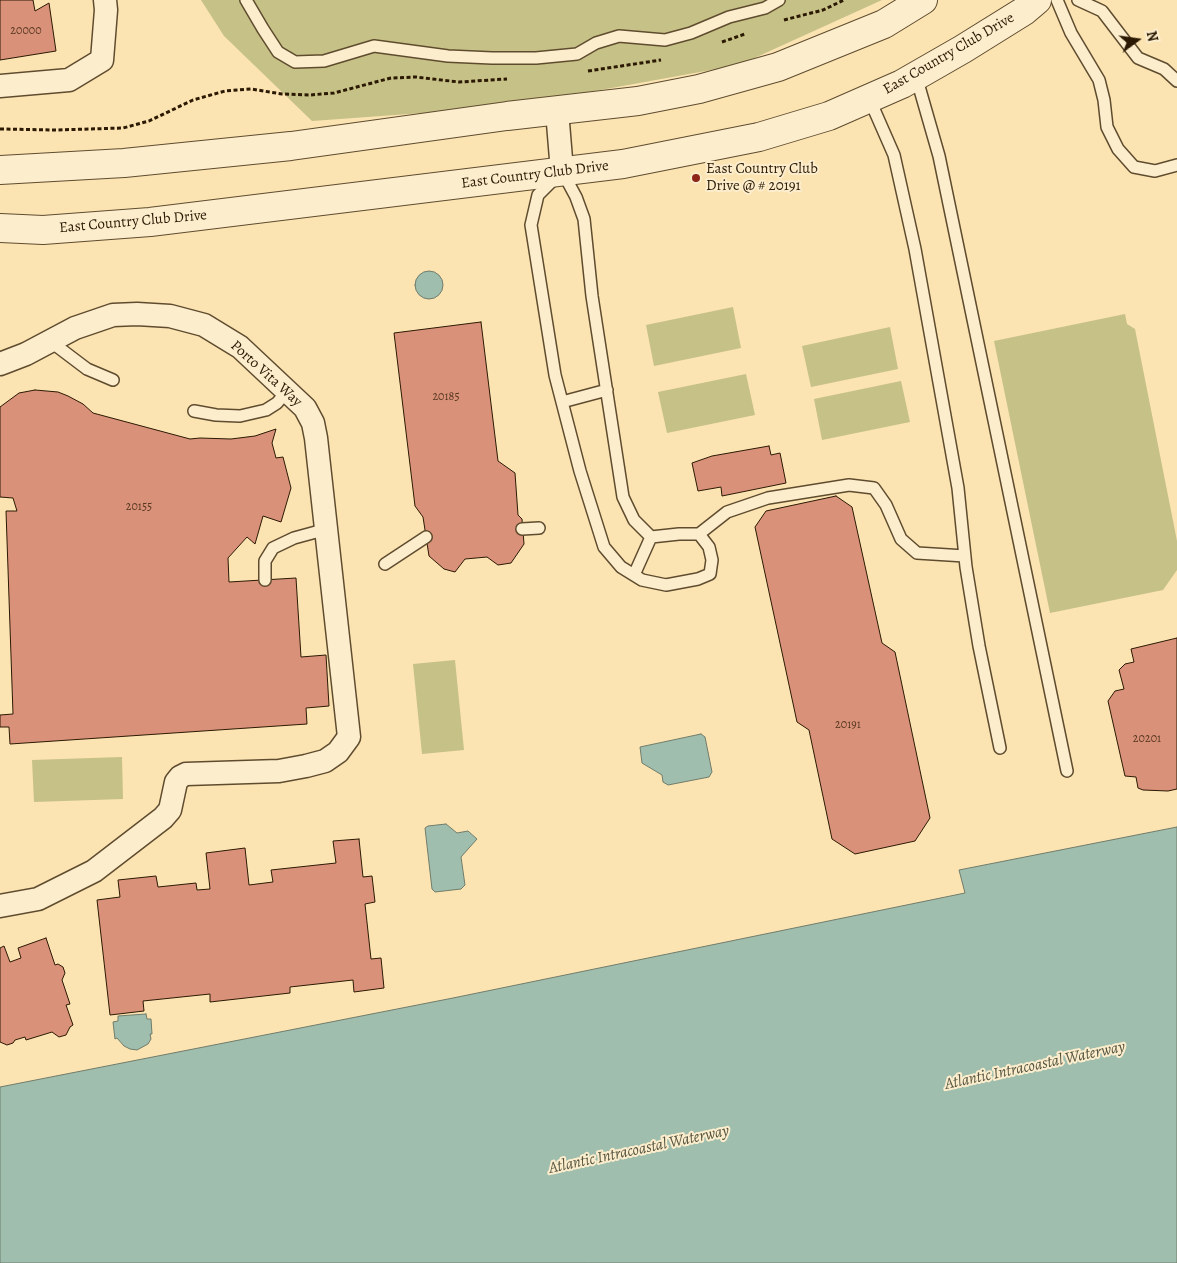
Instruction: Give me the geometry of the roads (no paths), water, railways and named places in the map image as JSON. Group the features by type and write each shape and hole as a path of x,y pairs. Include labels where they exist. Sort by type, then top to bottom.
{"street":[{"path":"0,86 69,80 102,60 106,10 104,0"},
{"path":"0,170 124,163 291,146 638,101 699,88 778,67 884,24 922,0"},
{"name":"East Country Club Drive","path":"0,228 43,230 150,222 623,164 758,137 828,116 902,84 1024,10 1037,0"},
{"path":"557,111 562,171"},
{"name":"Porto Vita Way","path":"0,364 26,354 75,328 113,315 170,316 204,325 240,347 305,408 313,422 316,438 349,737 338,752 325,761 306,766 279,771 186,774 176,782 170,810 163,818 94,871 38,899 0,906"}],"lane":[{"path":"246,0 262,30 278,52 295,62 324,61 374,46 448,56 492,58 536,58 577,54 596,43 620,36 665,40 691,33 729,17 765,8 780,0"},
{"path":"1057,0 1071,33 1099,80 1104,100 1107,127 1118,149 1134,167 1155,171 1177,164"},
{"path":"1078,0 1102,12 1138,58 1164,69 1177,81"},
{"path":"916,76 939,156 1067,771"},
{"path":"869,98 894,155 915,249 958,488 965,556 979,646 1000,748"},
{"path":"699,534 709,547 712,560 710,574 698,579 666,584 642,580 621,567 604,548 580,471 555,375 532,224 538,196 562,171 576,197 584,218 592,296 623,497 634,520 651,536 699,534 727,512 768,498 849,485 874,488 886,505 902,539 917,553 965,556"},
{"path":"50,341 87,369 113,380"},
{"path":"562,402 607,390"},
{"path":"194,411 216,415 240,416 266,410 277,403 287,391"},
{"path":"522,529 539,528"},
{"path":"265,580 265,561 272,548 294,538 326,529"},
{"path":"634,575 651,536"},
{"path":"384,564 426,537"}],"water":[{"path":"429,271 439,275 443,285 439,295 429,299 419,295 415,285 419,275"},
{"path":"701,734 705,737 712,772 709,777 668,785 663,782 662,775 642,763 640,747"},
{"path":"446,824 457,833 468,831 477,839 461,857 465,885 461,889 435,892 432,889 425,828"},
{"name":"Atlantic Intracoastal Waterway","path":"1177,827 1177,1263 0,1263 0,1087 453,998 965,893 959,870"},
{"path":"146,1014 147,1019 151,1019 152,1034 150,1034 151,1039 148,1044 137,1050 130,1049 124,1046 117,1038 115,1039 113,1022 118,1021 118,1016"}],"place":[{"name":"East Country Club Drive @ # 20191","path":"696,178"}]}
